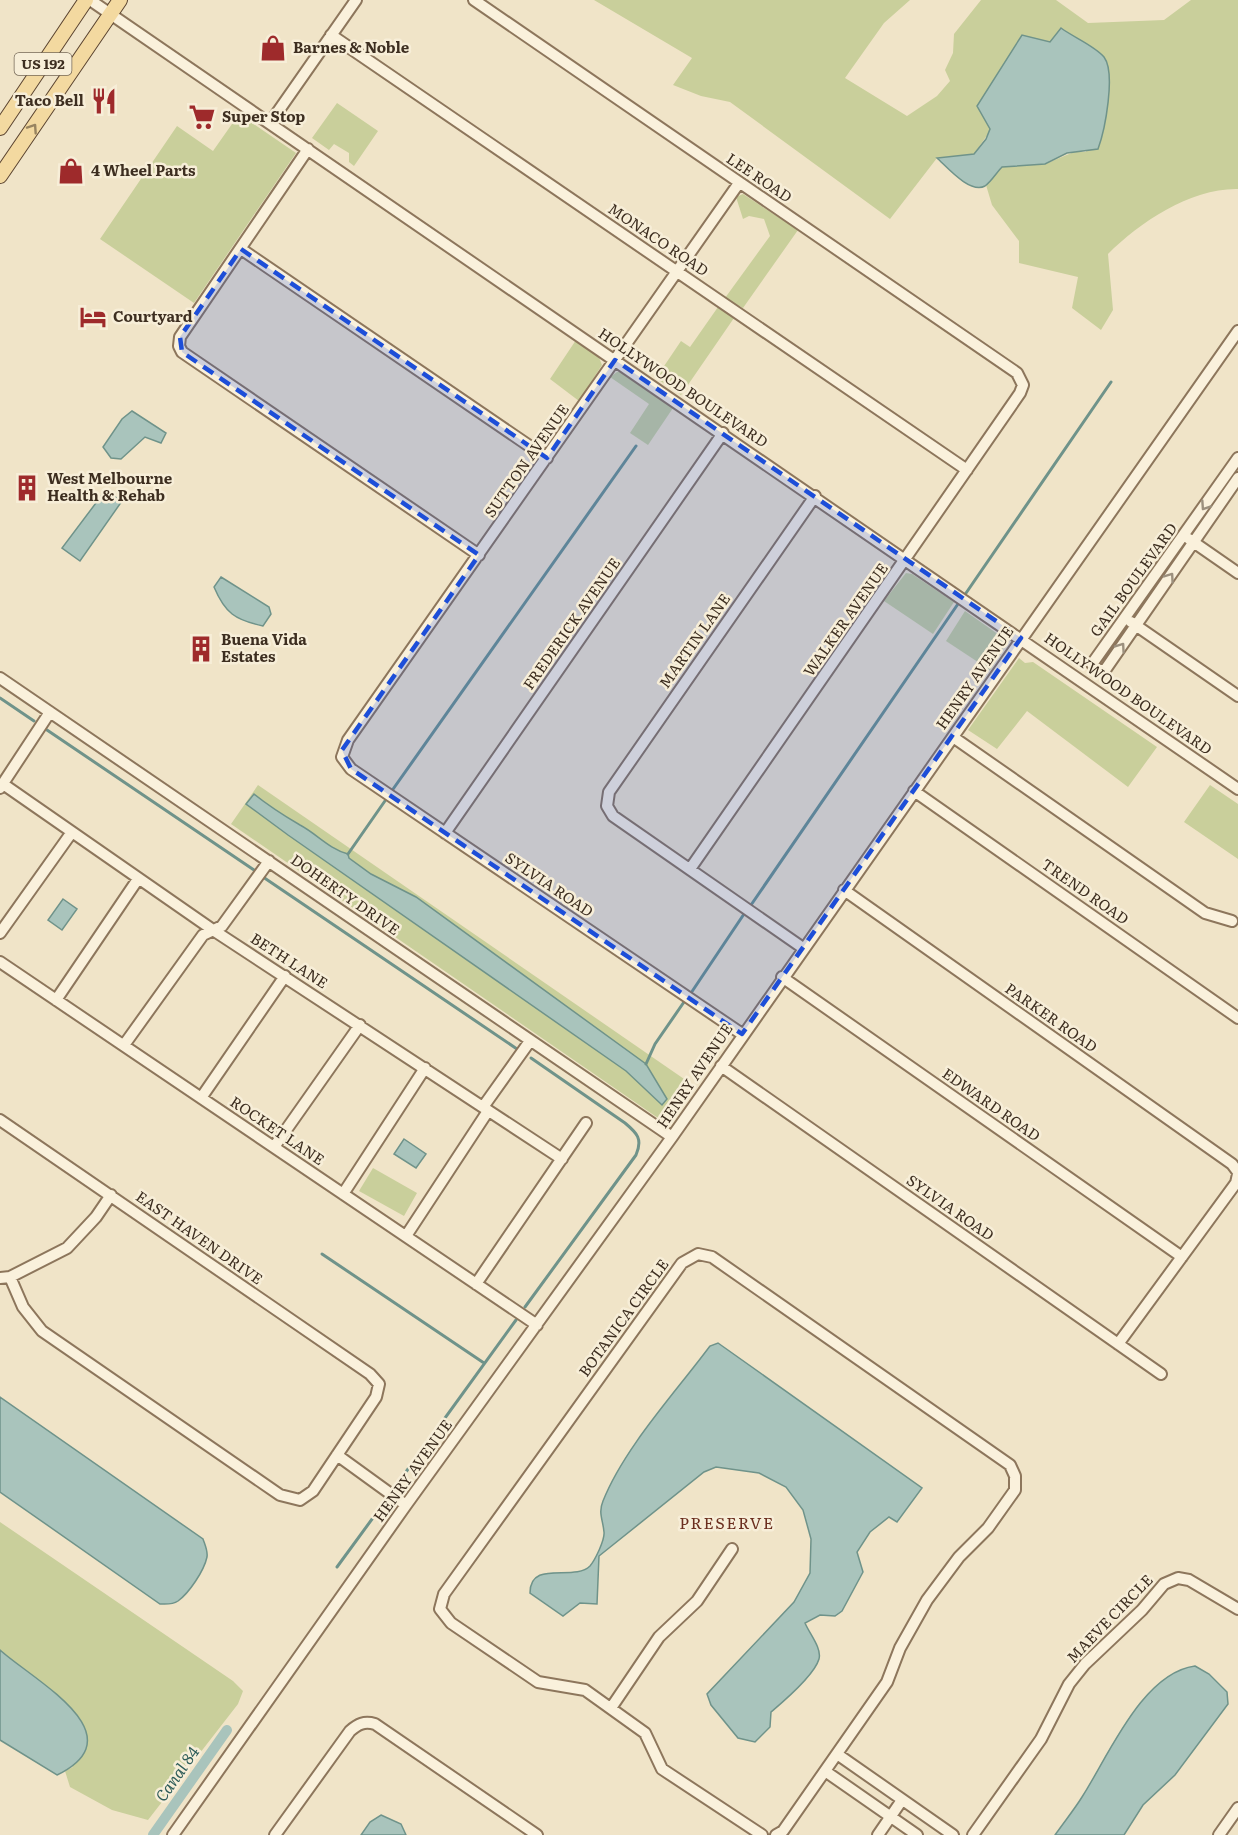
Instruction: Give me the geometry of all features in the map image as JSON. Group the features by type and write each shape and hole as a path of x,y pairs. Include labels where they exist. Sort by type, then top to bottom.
{"main road":[{"name":"US 192","path":"0,128 88,0"},
{"name":"US 192","path":"0,176 120,0"}],"street":[{"name":"HOLLYWOOD BOULEVARD","path":"88,0 111,13 815,496 1238,789"},
{"path":"270,123 356,0"},
{"name":"LEE ROAD","path":"474,0 1017,373 1023,385"},
{"name":"MONACO ROAD","path":"331,35 967,470"},
{"path":"308,149 180,337 178,346 182,352 479,555"},
{"name":"SUTTON AVENUE","path":"342,757 348,740 739,183"},
{"path":"241,249 547,458"},
{"name":"HENRY AVENUE","path":"173,1835 406,1505 672,1137 802,948 1238,331"},
{"name":"WALKER AVENUE","path":"690,869 906,560 1020,393 1023,385"},
{"name":"FREDERICK AVENUE","path":"445,833 723,433"},
{"name":"GAIL BOULEVARD","path":"1238,458 1189,539 1136,625 1105,670 1098,670 1092,664 1126,618 1189,539 1238,478"},
{"name":"MARTIN LANE","path":"690,869 613,816 607,806 609,792 815,496"},
{"path":"1189,539 1238,573"},
{"path":"1126,618 1238,696"},
{"name":"DOHERTY DRIVE","path":"0,678 672,1137"},
{"path":"2,786 50,712"},
{"path":"952,737 1205,913 1232,921"},
{"name":"SYLVIA ROAD","path":"342,757 351,769 742,1034"},
{"name":"BETH LANE","path":"2,786 213,930 562,1159"},
{"name":"TREND ROAD","path":"914,791 1238,1018"},
{"path":"0,933 72,832"},
{"path":"124,1046 203,934 222,926 269,861"},
{"path":"690,869 802,948"},
{"path":"56,1000 138,879"},
{"name":"PARKER ROAD","path":"844,890 1232,1164 1238,1173"},
{"name":"ROCKET LANE","path":"0,962 537,1325"},
{"path":"201,1098 285,976"},
{"name":"EDWARD ROAD","path":"782,977 1182,1257"},
{"path":"274,1147 360,1025"},
{"path":"406,1236 530,1041"},
{"name":"SYLVIA ROAD","path":"721,1066 1161,1374"},
{"path":"343,1194 425,1068"},
{"name":"EAST HAVEN DRIVE","path":"0,1120 369,1374 379,1384 376,1397 337,1455"},
{"path":"476,1284 586,1123"},
{"path":"1118,1344 1236,1183 1238,1173"},
{"path":"111,1196 96,1217 67,1248 5,1278 42,1331 280,1495 300,1500 313,1491 337,1455 406,1505"},
{"name":"BOTANICA CIRCLE","path":"762,1835 755,1833 662,1769 645,1733 611,1708 585,1690 538,1682 451,1623 440,1609 444,1594 682,1263 698,1254 712,1257 1010,1465 1015,1476 1015,1490 988,1528 959,1557 927,1600 900,1647 888,1682 783,1831 776,1835"},
{"path":"611,1708 659,1636 697,1601 732,1549"},
{"name":"MAEVE CIRCLE","path":"973,1835 1041,1739 1069,1684 1085,1664 1142,1610 1164,1584 1178,1578 1190,1580 1238,1609"},
{"path":"275,1835 350,1731 368,1722 375,1724 537,1835"},
{"path":"837,1754 952,1835"},
{"path":"825,1772 917,1835"},
{"path":"857,1793 868,1776"},
{"path":"878,1835 902,1800"},
{"path":"1219,1835 1238,1808"},
{"path":"922,1835 932,1821"}],"highlighted area":[{"path":"241,249 547,458 615,360 1021,638 742,1034 351,769 342,750 479,555 182,352 180,337"}],"green space":[{"path":"594,0 910,0 884,23 845,78 907,116 937,96 950,81 945,70 953,53 954,34 981,0 1056,0 1088,23 1164,20 1191,0 1238,0 1238,189 1202,194 1167,209 1135,230 1108,254 1113,310 1101,330 1072,308 1078,277 1019,263 1019,241 992,205 986,185 1002,167 1045,164 1074,152 1086,152 1103,56 1061,29 974,154 937,158 890,219 730,102 701,96 673,85 692,58"},
{"path":"337,103 378,131 354,166 349,162 349,153 334,144 329,150 312,138"},
{"path":"239,114 296,153 194,303 100,239 177,126 213,151"},
{"path":"743,194 798,230 743,308 725,298 770,236 764,219 749,216 743,219 736,197"},
{"path":"718,307 734,318 681,395 656,378 681,341 690,347"},
{"path":"576,340 598,355 602,365 579,401 550,379"},
{"path":"621,372 673,408 648,445 630,433 649,404 610,377"},
{"path":"906,573 912,574 954,602 933,634 884,601"},
{"path":"965,611 1002,637 1003,650 990,670 946,641"},
{"path":"1019,658 1025,663 1033,662 1157,747 1128,787 1027,711 997,749 968,730"},
{"path":"258,785 687,1081 661,1120 231,824"},
{"path":"1210,785 1238,804 1238,859 1184,822"},
{"path":"373,1168 417,1193 404,1216 359,1191"},
{"path":"0,1522 233,1681 243,1691 238,1704 148,1820 112,1810 70,1787 65,1771 73,1767 7,1656 0,1650"}],"water":[{"path":"1061,28 1095,49 1104,57 1107,65 1108,102 1098,149 1067,153 1045,164 1002,167 985,186 979,187 966,183 937,158 974,154 986,139 990,129 977,106 1022,35 1050,42"},
{"path":"132,411 166,433 161,443 145,437 121,459 111,458 103,447 122,419"},
{"path":"105,491 122,501 80,561 62,548"},
{"path":"221,577 269,607 271,614 263,626 238,618 227,609 214,587"},
{"path":"254,794 329,845 348,854 349,858 371,874 416,897 646,1064 667,1099 662,1105 626,1071 246,804"},
{"path":"63,899 77,909 62,930 48,920"},
{"path":"404,1139 426,1154 416,1168 394,1154"},
{"path":"718,1343 922,1488 897,1522 889,1517 870,1532 857,1552 863,1572 842,1611 835,1616 820,1615 805,1623 817,1645 819,1659 805,1680 771,1712 770,1727 755,1742 738,1738 711,1705 707,1694 794,1602 810,1573 811,1539 803,1510 786,1487 759,1473 716,1467 704,1472 599,1556 597,1604 580,1603 563,1616 530,1593 532,1583 537,1577 545,1574 574,1572 590,1566 604,1536 602,1505 612,1481 651,1421 710,1346"},
{"path":"0,1397 203,1539 207,1557 203,1569 187,1593 174,1603 160,1604 0,1492"},
{"path":"0,1650 54,1692 72,1709 84,1726 87,1743 79,1759 57,1775 0,1740"},
{"path":"1195,1666 1209,1674 1227,1692 1228,1704 1175,1775 1143,1805 1124,1835 1055,1835 1079,1802 1128,1719 1143,1700 1159,1684 1176,1672"},
{"path":"381,1815 401,1824 406,1835 361,1835 370,1822"}],"waterway":[{"path":"964,596 1111,382"},
{"path":"391,792 636,446"},
{"path":"751,905 960,601"},
{"path":"0,698 34,721"},
{"path":"47,730 254,870"},
{"path":"348,854 387,798"},
{"path":"263,877 517,1049"},
{"path":"691,993 744,914"},
{"path":"646,1064 655,1044 684,1002"},
{"path":"525,1307 636,1155 639,1145 636,1133 625,1123 531,1058"},
{"path":"322,1254 484,1363"},
{"path":"395,1487 516,1320"},
{"path":"337,1567 386,1500"},
{"name":"Canal 84","path":"153,1835 227,1730"}],"place":[{"name":"Barnes & Noble","path":"273,48"},
{"name":"Taco Bell","path":"104,101"},
{"name":"Super Stop","path":"202,117"},
{"name":"4 Wheel Parts","path":"71,171"},
{"name":"Courtyard","path":"93,317"},
{"name":"West Melbourne Health & Rehab","path":"27,488"},
{"name":"Buena Vida Estates","path":"201,649"}],"district":[{"name":"PRESERVE","path":"727,1523"}]}
